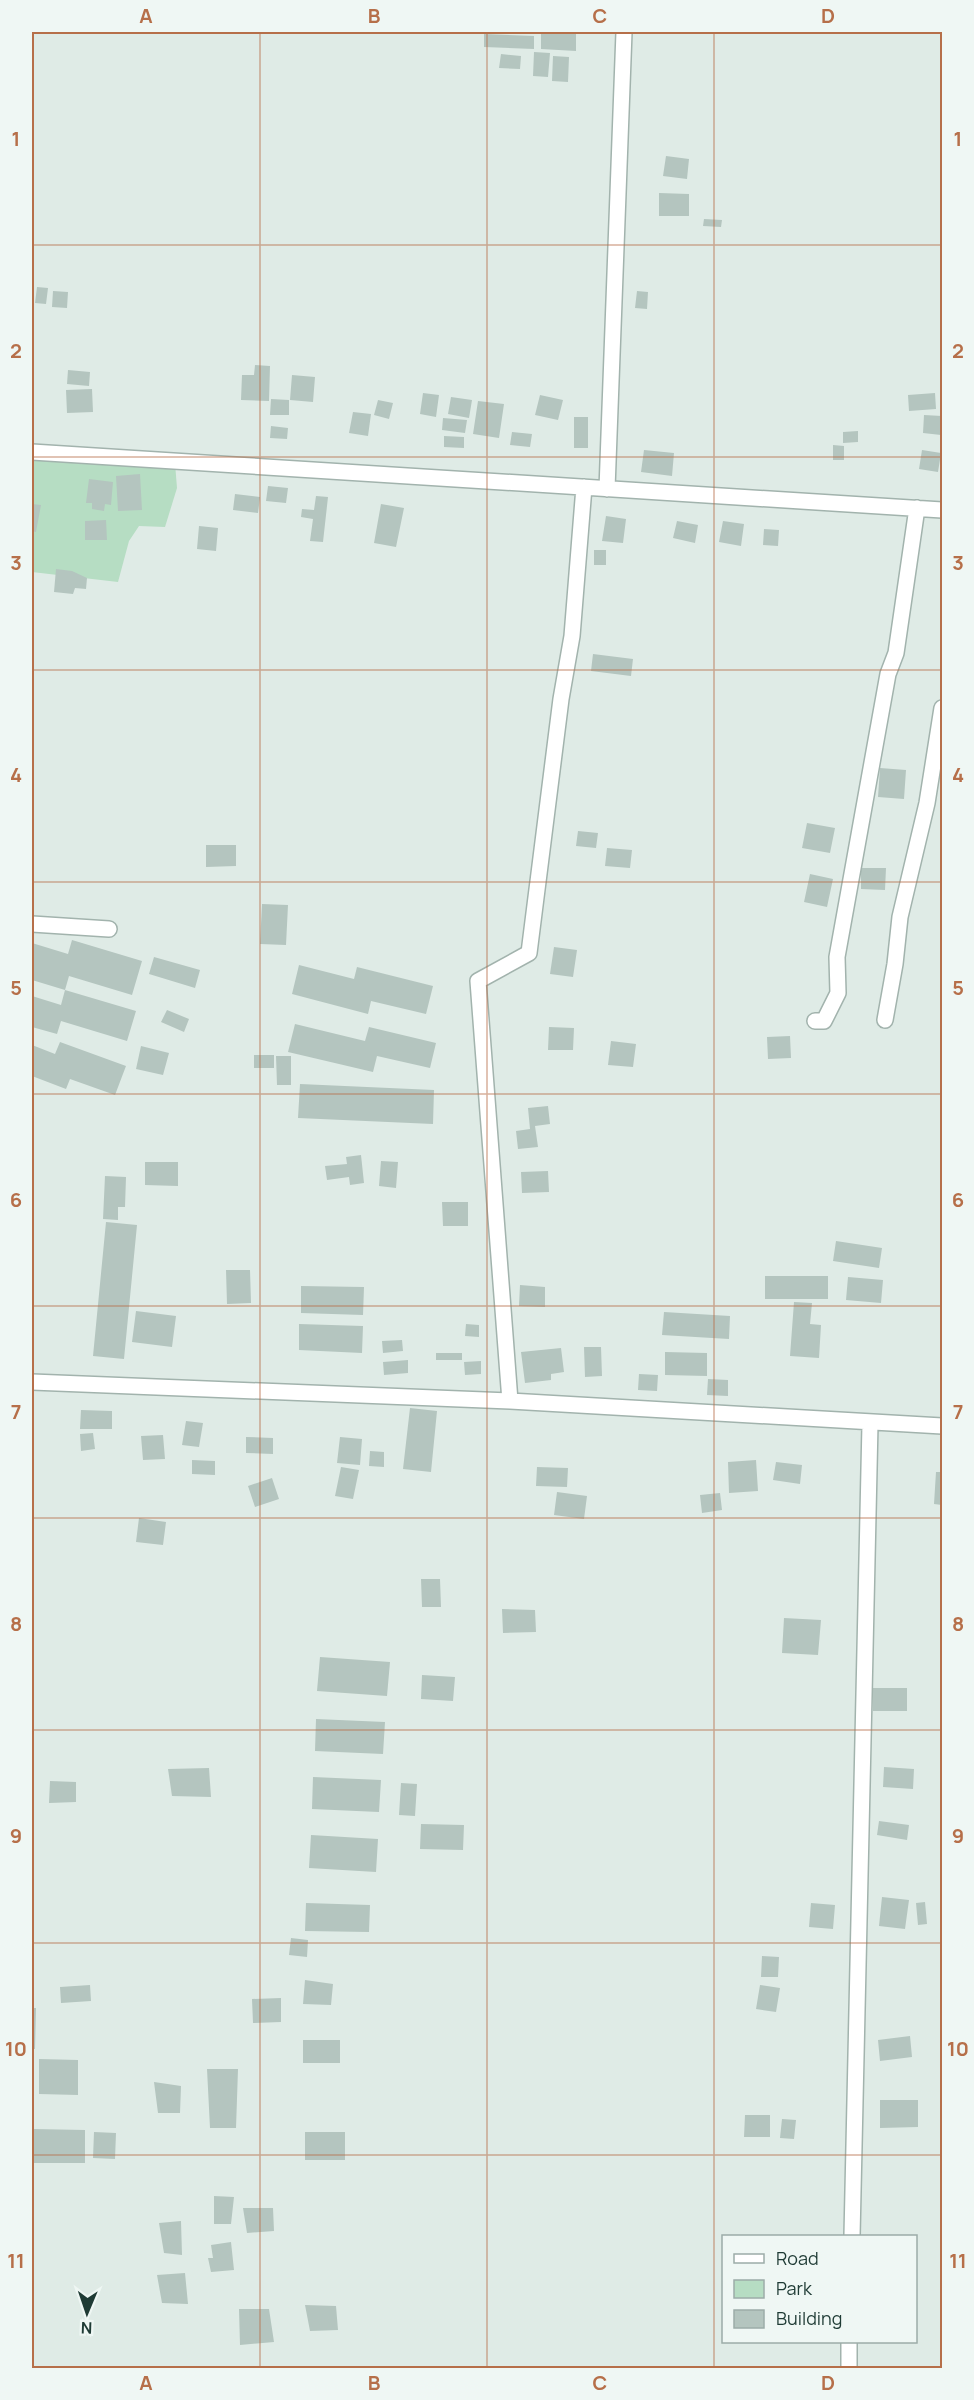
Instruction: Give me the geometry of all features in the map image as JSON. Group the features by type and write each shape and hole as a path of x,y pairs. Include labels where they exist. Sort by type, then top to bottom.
{"street":[{"path":"607,489 624,32"},
{"path":"32,452 942,510"},
{"path":"510,1401 478,981 528,952 561,699 572,636 584,487"},
{"path":"815,1021 825,1021 838,993 837,957 888,674 897,653 916,508"},
{"path":"885,1020 895,964 900,917 927,803 942,708"},
{"path":"32,924 109,929"},
{"path":"32,1382 510,1401 870,1424 942,1426"},
{"path":"852,2235 870,1424"},
{"path":"849,2343 849,2368"}],"green space":[{"path":"32,455 175,463 177,488 165,527 139,526 129,541 118,582 32,572"}],"building":[{"path":"541,32 576,32 576,51 541,49"},
{"path":"484,34 534,36 534,49 484,47"},
{"path":"534,52 550,53 548,77 533,76"},
{"path":"501,54 521,56 520,69 499,68"},
{"path":"553,56 569,57 568,82 552,81"},
{"path":"666,156 689,159 687,179 663,176"},
{"path":"659,193 689,194 689,216 659,216"},
{"path":"704,219 722,220 721,227 703,226"},
{"path":"37,287 48,288 46,304 35,303"},
{"path":"53,291 68,292 67,308 52,307"},
{"path":"637,291 648,292 647,309 635,308"},
{"path":"255,365 270,366 269,401 241,400 242,375 254,375"},
{"path":"68,370 90,372 89,386 67,384"},
{"path":"292,375 315,377 313,402 290,400"},
{"path":"92,389 93,412 67,413 66,390"},
{"path":"423,393 439,395 436,417 420,414"},
{"path":"935,393 936,409 909,411 908,395"},
{"path":"540,395 563,400 558,420 535,415"},
{"path":"451,397 472,400 469,418 448,414"},
{"path":"271,399 289,400 289,415 270,415"},
{"path":"378,400 393,403 389,419 374,415"},
{"path":"478,401 504,404 499,438 473,434"},
{"path":"353,412 371,414 368,436 349,433"},
{"path":"924,415 942,416 941,435 923,433"},
{"path":"574,417 588,417 588,448 574,448"},
{"path":"443,418 467,420 465,433 442,430"},
{"path":"271,426 288,428 287,439 270,438"},
{"path":"858,431 858,442 843,443 843,432"},
{"path":"512,432 532,434 530,447 510,445"},
{"path":"444,436 464,437 464,448 444,447"},
{"path":"833,445 844,446 844,460 833,460"},
{"path":"644,450 674,453 672,476 641,472"},
{"path":"922,450 941,453 938,472 919,469"},
{"path":"140,474 142,510 118,511 116,476"},
{"path":"89,479 113,482 111,505 105,504 104,511 92,509 92,503 86,503"},
{"path":"268,486 288,488 286,503 266,501"},
{"path":"235,494 260,497 258,513 233,510"},
{"path":"316,496 328,497 323,542 310,541 313,519 301,517 302,509 314,510"},
{"path":"32,504 41,505 36,532 32,531"},
{"path":"381,504 404,508 396,547 374,543"},
{"path":"606,516 626,519 623,543 602,541"},
{"path":"106,520 107,540 85,540 85,521"},
{"path":"677,521 698,525 695,543 673,538"},
{"path":"723,521 744,524 741,546 719,542"},
{"path":"199,526 218,528 216,551 197,549"},
{"path":"764,529 779,530 778,546 763,545"},
{"path":"594,550 606,550 606,565 594,565"},
{"path":"56,569 72,571 87,578 86,589 75,588 73,594 54,592"},
{"path":"593,654 633,659 631,676 591,671"},
{"path":"880,768 906,770 904,799 878,797"},
{"path":"807,823 835,828 830,853 802,848"},
{"path":"578,831 598,833 596,848 576,846"},
{"path":"206,845 236,845 236,866 206,867"},
{"path":"607,848 632,850 630,868 605,866"},
{"path":"861,868 886,868 885,890 861,889"},
{"path":"810,874 833,879 827,907 804,902"},
{"path":"262,904 288,905 286,945 260,944"},
{"path":"72,940 142,961 132,995 69,976 65,990 32,980 32,943 68,954"},
{"path":"554,947 577,950 573,977 550,974"},
{"path":"154,957 200,970 195,988 149,974"},
{"path":"299,965 354,979 357,967 433,986 426,1014 371,1001 368,1014 292,994"},
{"path":"65,990 136,1011 127,1041 61,1021 57,1034 32,1027 32,996 61,1005"},
{"path":"167,1010 189,1019 184,1032 161,1022"},
{"path":"295,1024 365,1041 369,1027 436,1043 430,1068 377,1056 373,1072 288,1052"},
{"path":"549,1027 574,1028 573,1050 548,1050"},
{"path":"790,1036 791,1058 768,1059 767,1037"},
{"path":"611,1041 636,1044 633,1067 608,1065"},
{"path":"60,1042 126,1066 115,1095 70,1079 66,1089 32,1076 32,1045 55,1054"},
{"path":"141,1046 169,1053 163,1075 136,1069"},
{"path":"254,1055 274,1055 274,1068 254,1068"},
{"path":"276,1056 291,1056 291,1085 277,1085"},
{"path":"300,1084 434,1090 433,1124 298,1118"},
{"path":"548,1106 550,1124 535,1126 538,1147 518,1149 516,1131 530,1129 528,1108"},
{"path":"361,1155 364,1183 350,1185 349,1177 327,1180 325,1166 347,1164 346,1157"},
{"path":"381,1161 398,1162 396,1188 379,1186"},
{"path":"145,1162 178,1162 178,1186 145,1185"},
{"path":"548,1171 549,1192 522,1193 521,1172"},
{"path":"105,1176 126,1177 125,1207 118,1207 118,1220 103,1219"},
{"path":"442,1202 468,1202 468,1226 443,1226"},
{"path":"106,1222 137,1225 124,1359 93,1356"},
{"path":"836,1241 882,1248 879,1268 833,1261"},
{"path":"226,1270 250,1270 251,1303 227,1304"},
{"path":"765,1276 828,1276 828,1299 765,1299"},
{"path":"848,1277 883,1280 881,1303 846,1300"},
{"path":"520,1285 545,1287 545,1307 519,1306"},
{"path":"301,1286 364,1287 363,1315 301,1313"},
{"path":"794,1302 812,1303 810,1324 821,1325 819,1358 790,1356"},
{"path":"136,1311 176,1316 172,1347 132,1342"},
{"path":"664,1312 730,1316 729,1339 662,1335"},
{"path":"299,1324 363,1326 362,1353 299,1350"},
{"path":"466,1324 479,1325 479,1337 465,1336"},
{"path":"402,1340 403,1351 383,1353 382,1341"},
{"path":"584,1347 601,1347 602,1376 585,1377"},
{"path":"561,1348 564,1372 551,1374 551,1380 525,1383 521,1352"},
{"path":"665,1352 707,1353 707,1376 665,1375"},
{"path":"436,1353 462,1353 462,1360 436,1360"},
{"path":"408,1360 408,1373 384,1375 383,1362"},
{"path":"481,1361 481,1374 465,1375 464,1362"},
{"path":"639,1374 658,1375 657,1391 638,1390"},
{"path":"708,1379 728,1380 728,1396 707,1395"},
{"path":"410,1408 437,1411 431,1472 403,1469"},
{"path":"81,1410 112,1411 112,1429 80,1429"},
{"path":"186,1421 203,1423 199,1447 182,1445"},
{"path":"93,1433 95,1449 81,1451 80,1434"},
{"path":"163,1435 165,1459 143,1460 141,1436"},
{"path":"246,1437 273,1438 273,1454 246,1453"},
{"path":"340,1437 362,1439 360,1465 337,1463"},
{"path":"370,1451 384,1452 384,1467 369,1466"},
{"path":"192,1460 215,1461 215,1475 192,1474"},
{"path":"756,1460 758,1491 729,1493 728,1462"},
{"path":"776,1462 802,1465 800,1484 773,1480"},
{"path":"341,1467 359,1470 353,1499 335,1496"},
{"path":"537,1467 568,1468 567,1487 536,1486"},
{"path":"936,1472 942,1472 942,1505 934,1504"},
{"path":"272,1478 279,1499 255,1507 248,1486"},
{"path":"557,1492 587,1496 584,1519 554,1515"},
{"path":"720,1493 722,1510 702,1513 700,1495"},
{"path":"139,1518 166,1522 163,1545 136,1542"},
{"path":"421,1579 440,1579 441,1607 422,1607"},
{"path":"502,1609 535,1610 536,1632 503,1633"},
{"path":"784,1618 821,1620 818,1655 782,1653"},
{"path":"320,1657 390,1662 387,1696 317,1691"},
{"path":"422,1675 455,1677 453,1701 421,1699"},
{"path":"873,1688 907,1688 907,1711 873,1711"},
{"path":"316,1719 385,1722 383,1754 315,1751"},
{"path":"884,1767 914,1769 913,1789 883,1787"},
{"path":"209,1768 211,1797 172,1796 168,1769"},
{"path":"313,1777 381,1780 379,1812 312,1809"},
{"path":"50,1781 76,1782 76,1802 49,1803"},
{"path":"401,1783 417,1784 415,1816 399,1815"},
{"path":"879,1821 909,1825 907,1840 877,1835"},
{"path":"421,1824 464,1825 463,1850 420,1849"},
{"path":"311,1835 378,1839 376,1872 309,1868"},
{"path":"882,1897 909,1900 905,1929 879,1926"},
{"path":"925,1902 927,1924 918,1925 916,1903"},
{"path":"306,1903 370,1905 369,1932 305,1931"},
{"path":"811,1903 835,1905 833,1929 809,1927"},
{"path":"291,1938 308,1940 307,1957 289,1955"},
{"path":"762,1956 779,1957 778,1977 761,1977"},
{"path":"305,1980 333,1984 331,2005 303,2004"},
{"path":"90,1985 91,2001 61,2003 60,1987"},
{"path":"760,1985 780,1988 776,2012 756,2009"},
{"path":"281,1998 281,2022 253,2023 252,1999"},
{"path":"32,2008 36,2008 35,2049 32,2049"},
{"path":"910,2036 912,2057 880,2061 878,2040"},
{"path":"303,2040 340,2040 340,2063 303,2063"},
{"path":"39,2059 78,2060 78,2095 39,2094"},
{"path":"207,2069 238,2069 236,2128 210,2128"},
{"path":"154,2082 181,2086 180,2113 158,2113"},
{"path":"880,2100 918,2100 918,2127 880,2128"},
{"path":"745,2115 770,2115 770,2137 744,2137"},
{"path":"782,2119 796,2120 794,2139 780,2138"},
{"path":"32,2129 85,2130 85,2163 32,2163"},
{"path":"94,2132 116,2133 115,2159 93,2158"},
{"path":"305,2132 345,2132 345,2160 305,2160"},
{"path":"214,2196 234,2197 231,2224 214,2224"},
{"path":"243,2208 273,2208 274,2231 247,2233"},
{"path":"181,2221 182,2255 164,2253 159,2223"},
{"path":"231,2242 234,2270 211,2272 208,2258 213,2258 211,2245"},
{"path":"185,2273 188,2304 162,2303 157,2275"},
{"path":"305,2305 336,2306 338,2330 310,2331"},
{"path":"239,2309 269,2309 274,2342 240,2345"}]}
